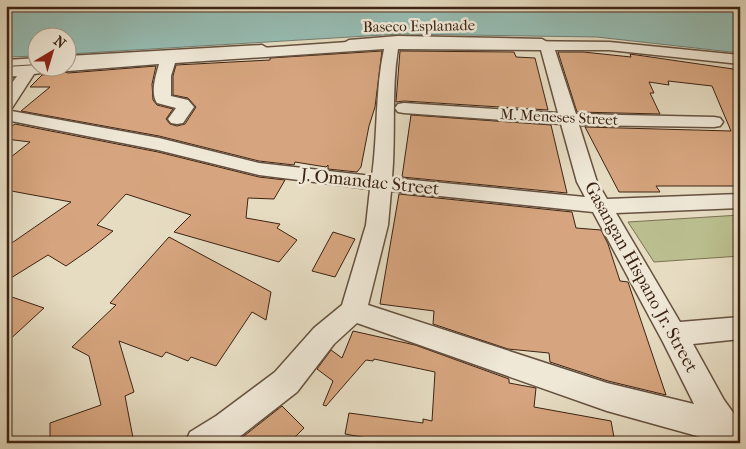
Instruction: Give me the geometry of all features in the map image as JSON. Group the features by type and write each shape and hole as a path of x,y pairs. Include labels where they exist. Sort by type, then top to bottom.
{"street":[{"name":"Baseco Esplanade","path":"78,59 398,40 608,43 740,59"},
{"path":"201,443 227,427 286,382 324,336 352,311 377,225 382,184 387,69 392,44"},
{"path":"78,65 392,44 622,47 740,59"},
{"name":"Gasangan Hispano Jr. Street","path":"547,46 587,182 673,334 713,410 730,436"},
{"path":"169,58 163,76 163,99 182,104 184,107 177,119"},
{"path":"6,63 28,65"},
{"path":"6,72 28,66"},
{"path":"6,104 28,72"},
{"name":"M. Meneses Street","path":"404,108 568,119 714,122"},
{"name":"J. Omandac Street","path":"6,115 159,144 259,170 601,206 740,201"},
{"path":"352,311 607,397 730,436"},
{"path":"673,334 740,328"}],"green space":[{"path":"740,215 740,256 654,262 628,222"}],"water":[{"path":"6,6 740,6 740,53 597,37 400,34 78,53 78,28 28,28 28,56 6,57"}],"building":[{"path":"382,51 375,107 369,126 361,167 357,172 328,169 328,165 326,167 295,162 294,165 259,161 159,136 21,111 50,87 30,87 39,78 78,78 78,72 156,66 152,84 153,100 157,105 173,109 166,119 170,124 177,126 185,124 196,107 188,98 173,95 173,76 176,65 270,60 270,58"},
{"path":"400,51 514,52 516,57 535,58 548,110 396,102"},
{"path":"558,52 583,52 631,57 630,54 740,70 740,186 656,186 660,192 619,192 585,127 731,131 712,86 668,81 669,85 649,82 654,93 650,93 660,114 577,112"},
{"path":"411,115 551,125 567,193 402,177"},
{"path":"15,124 158,152 259,177 285,180 274,199 248,198 246,218 280,224 277,228 297,240 279,262 174,232 191,215 126,194 97,225 113,231 92,248 66,266 48,255 6,281 6,247 71,202 6,190 6,161 30,142 6,139 6,130"},
{"path":"399,194 572,212 576,228 601,230 608,244 620,281 628,282 666,395 608,381 550,362 549,353 508,349 433,324 434,311 380,304"},
{"path":"333,232 355,239 335,277 312,271"},
{"path":"169,237 271,292 266,320 252,312 216,366 191,357 188,361 166,352 162,357 119,341 134,392 125,396 134,443 50,443 50,423 101,405 89,356 72,347 116,305 110,303"},
{"path":"6,295 44,308 6,343"},
{"path":"353,331 415,345 509,379 509,383 536,388 534,407 611,421 615,443 396,443 345,434 349,413 423,423 423,419 432,421 435,372 374,359 373,361 366,360 326,406 323,405 333,381 317,369 331,350 342,358"},
{"path":"282,406 304,428 289,443 235,443"}]}
